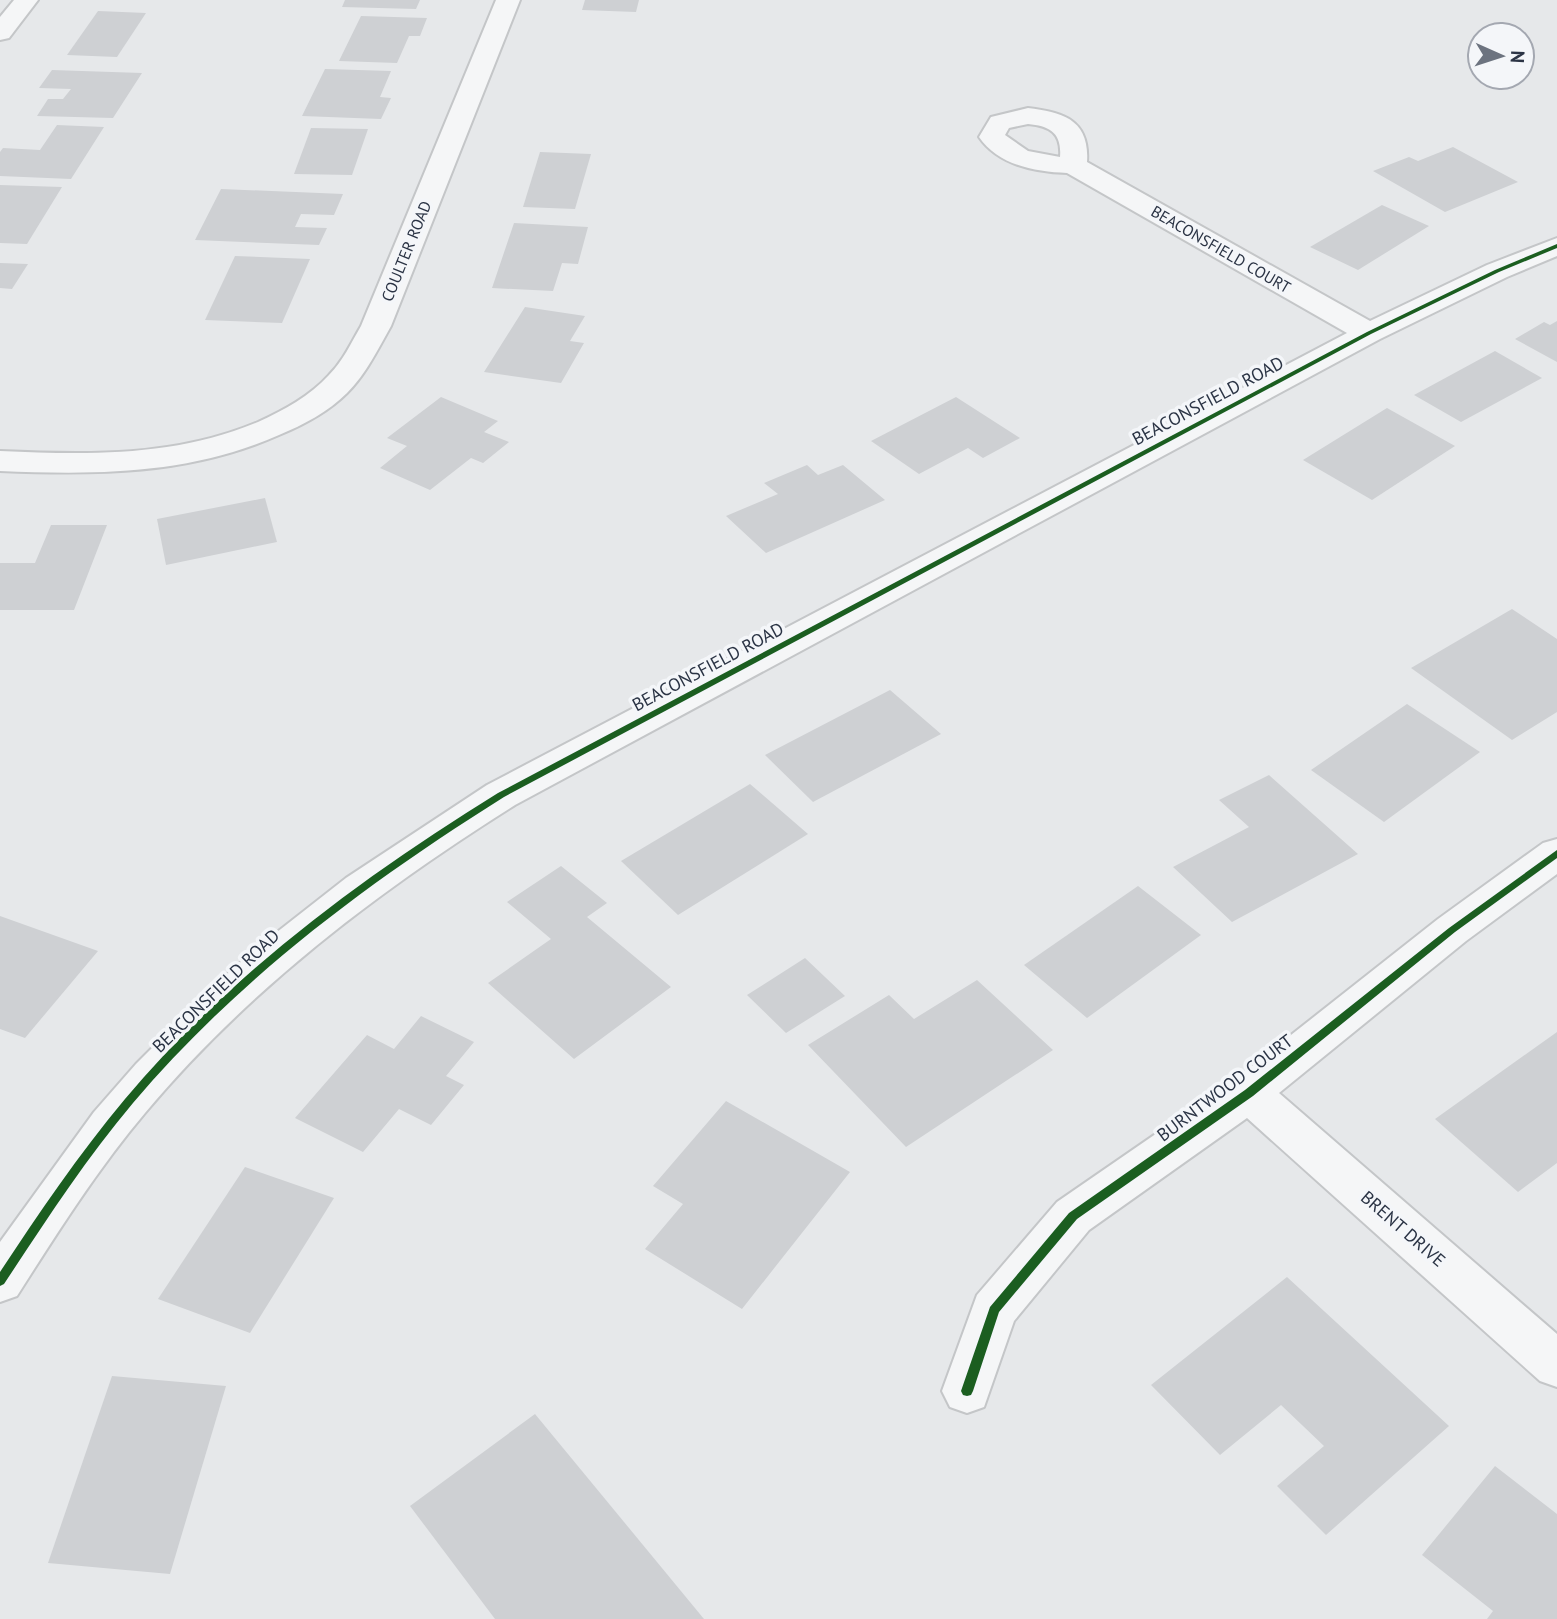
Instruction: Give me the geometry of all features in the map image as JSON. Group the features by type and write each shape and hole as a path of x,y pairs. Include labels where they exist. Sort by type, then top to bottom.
{"street":[{"path":"0,33 26,0"},
{"name":"COULTER ROAD","path":"0,461 80,465 136,464 173,459 234,443 291,418 317,401 348,374 376,326 508,0"},
{"name":"BEACONSFIELD COURT","path":"1073,165 1369,333"},
{"name":"BEACONSFIELD ROAD","path":"0,1281 68,1177 150,1076 241,983 314,921 425,841 501,795 1369,333 1497,271 1557,246"},
{"name":"BURNTWOOD COURT","path":"967,1391 994,1310 1073,1216 1249,1093 1452,930 1557,853"},
{"name":"BRENT DRIVE","path":"1249,1093 1557,1365"}],"building":[{"path":"345,0 420,0 416,9 342,7"},
{"path":"585,0 639,0 636,12 582,10"},
{"path":"98,11 146,13 117,57 67,55"},
{"path":"361,16 427,18 420,36 409,36 397,63 339,61"},
{"path":"325,69 391,71 380,97 391,98 381,119 302,116"},
{"path":"52,70 142,73 113,118 37,116 48,99 63,99 71,89 39,88"},
{"path":"57,125 104,127 71,179 0,176 0,152 3,148 40,150"},
{"path":"311,128 368,129 352,175 294,174"},
{"path":"1453,147 1518,182 1445,212 1373,171 1409,157 1418,161"},
{"path":"540,152 591,154 575,209 523,207"},
{"path":"0,185 62,187 27,244 0,243"},
{"path":"221,189 343,194 334,215 301,214 295,227 327,228 319,245 195,240"},
{"path":"1382,205 1429,226 1358,270 1310,247"},
{"path":"514,223 588,227 578,264 562,263 553,291 492,288"},
{"path":"235,256 310,259 282,323 205,320"},
{"path":"0,263 28,264 12,289 0,288"},
{"path":"525,307 585,316 570,341 584,343 561,383 484,372"},
{"path":"1557,321 1557,362 1515,339 1544,322 1550,325"},
{"path":"1495,351 1542,378 1461,422 1414,395"},
{"path":"441,397 498,421 484,432 509,442 483,463 471,458 430,490 380,468 407,446 387,438"},
{"path":"956,397 1020,438 983,458 968,448 919,474 871,441"},
{"path":"1387,408 1455,446 1372,500 1303,460"},
{"path":"807,465 818,475 843,465 885,500 766,553 726,516 778,494 764,483"},
{"path":"265,498 277,542 166,565 157,519"},
{"path":"51,525 107,525 74,610 0,610 0,563 35,563"},
{"path":"1512,609 1557,639 1557,712 1512,740 1411,668"},
{"path":"890,690 941,734 813,802 765,755"},
{"path":"1407,704 1480,752 1384,822 1311,770"},
{"path":"1269,775 1358,854 1232,922 1173,867 1249,827 1219,800"},
{"path":"750,784 808,834 678,915 621,861"},
{"path":"561,866 607,903 587,917 671,987 574,1059 488,983 551,939 507,902"},
{"path":"1138,886 1201,935 1087,1018 1024,965"},
{"path":"0,916 98,951 25,1038 0,1029"},
{"path":"805,958 845,996 786,1033 747,995"},
{"path":"977,980 1053,1050 906,1147 808,1045 889,995 914,1019"},
{"path":"421,1016 474,1042 446,1076 464,1085 431,1125 399,1109 363,1152 295,1118 367,1035 394,1049"},
{"path":"1557,1032 1557,1163 1518,1192 1435,1119"},
{"path":"726,1101 850,1172 742,1309 645,1249 683,1204 653,1186"},
{"path":"245,1167 334,1198 250,1333 158,1299"},
{"path":"1287,1277 1449,1426 1326,1535 1277,1486 1324,1446 1281,1405 1220,1455 1151,1385"},
{"path":"112,1376 226,1386 170,1574 48,1563"},
{"path":"535,1414 704,1619 495,1619 410,1506"},
{"path":"1495,1466 1557,1514 1557,1619 1487,1619 1493,1611 1422,1555"}],"cycle path":[{"path":"0,1281 71,1176 110,1125 190,1035 231,995 316,922 406,856 501,795 1369,333 1497,271 1557,246"},
{"path":"967,1391 994,1310 1073,1216 1249,1093 1452,930 1557,853"}]}
